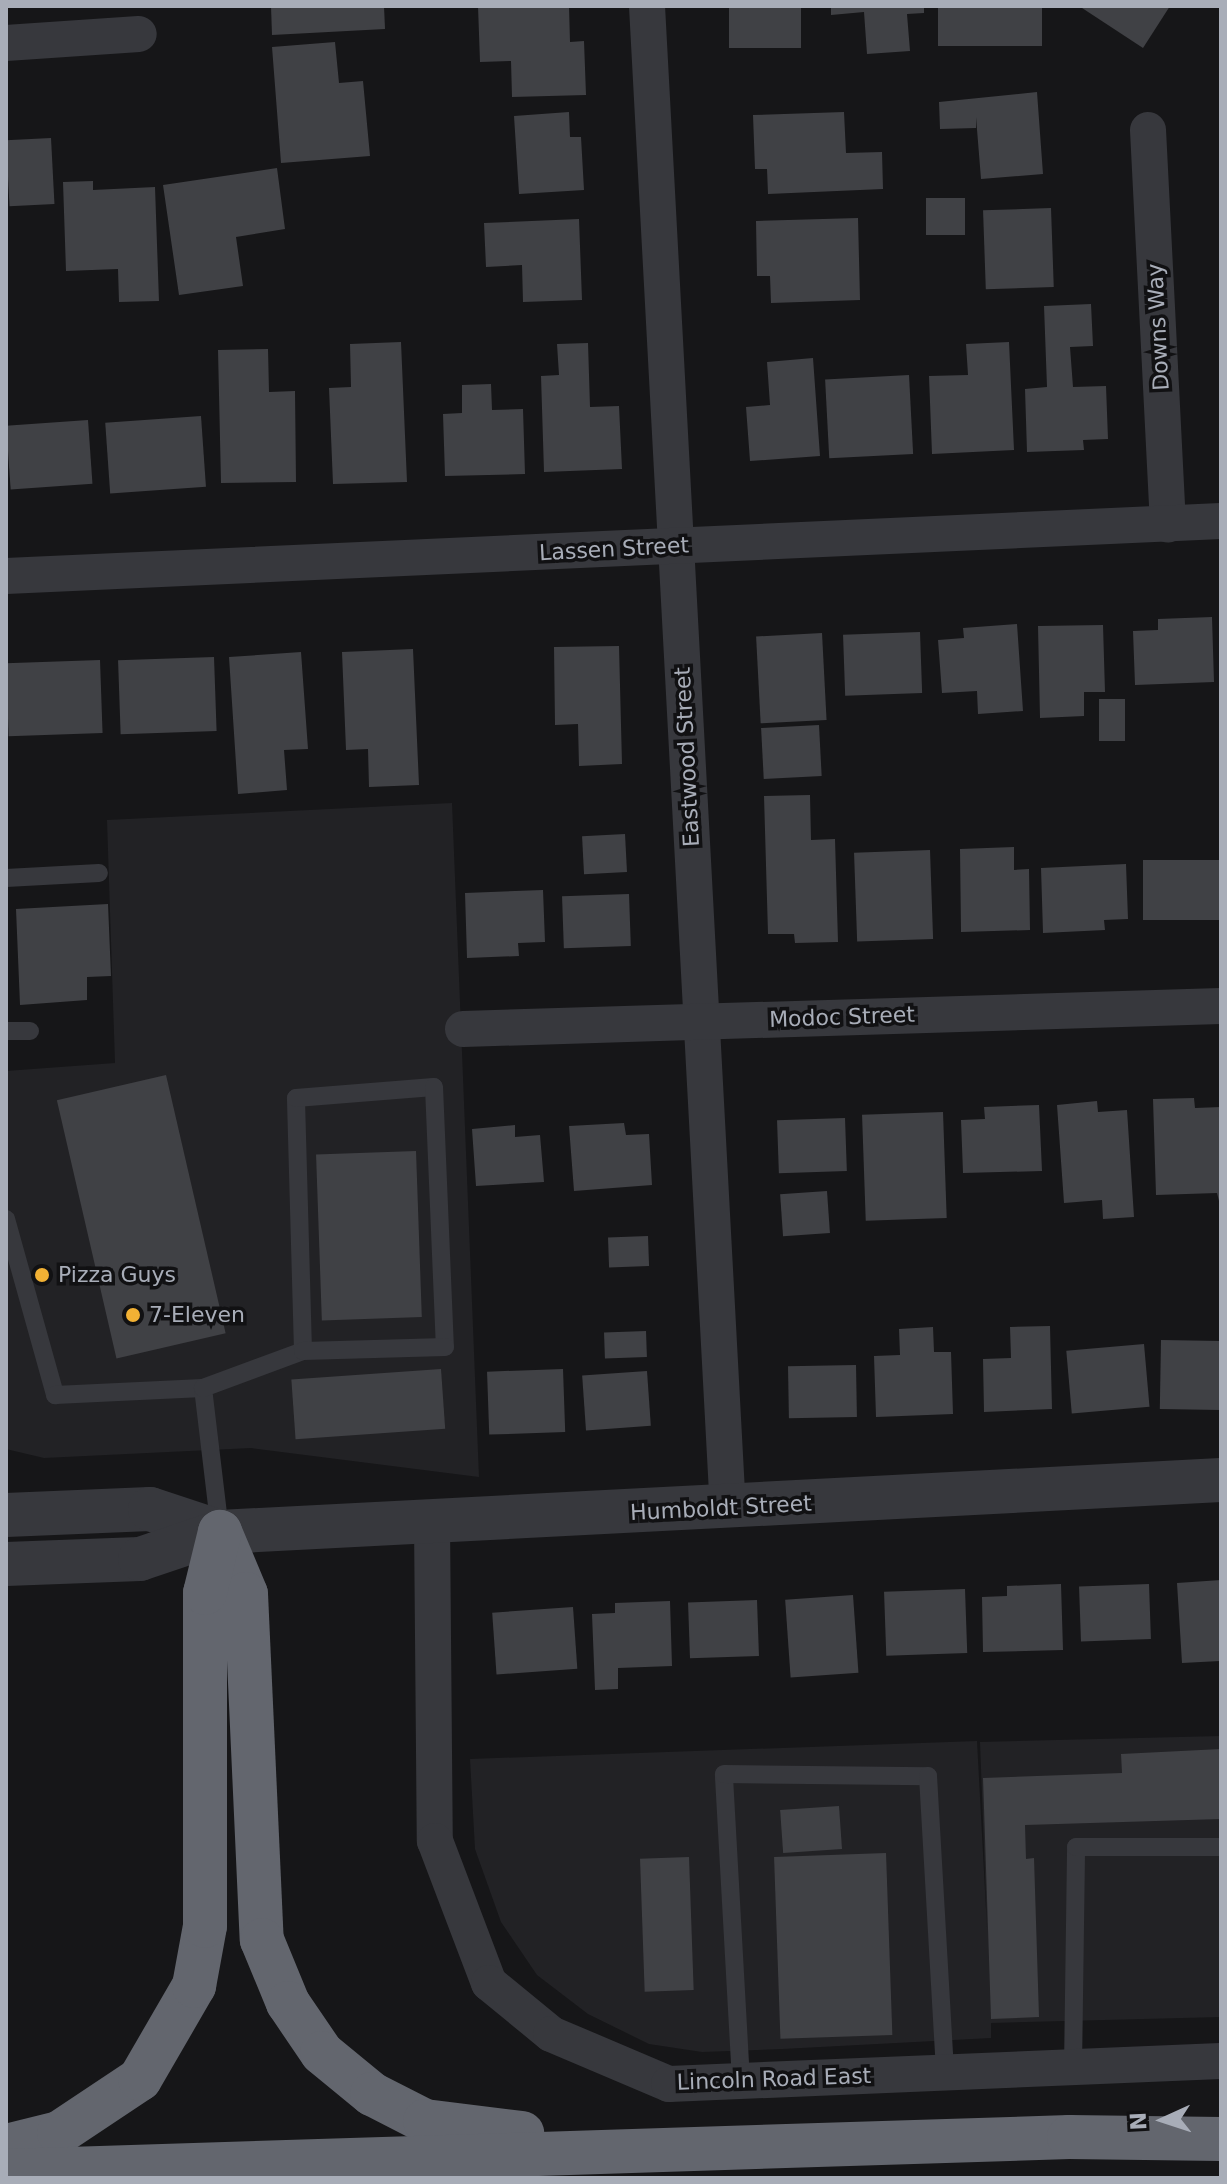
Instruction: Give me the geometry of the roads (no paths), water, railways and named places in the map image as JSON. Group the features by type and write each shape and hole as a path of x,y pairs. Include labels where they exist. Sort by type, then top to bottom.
{"highway":[{"path":"6,2146 59,2133 140,2079 194,1986 205,1926 205,1593 220,1532"},
{"path":"220,1532 246,1594 262,1940 288,2003 322,2053 372,2094 425,2121 506,2128 586,2151"},
{"path":"6,2171 586,2151 1221,2139"}],"street":[{"name":"Eastwood Street","path":"647,6 678,546 699,1021 728,1509"},
{"path":"6,43 139,34"},
{"name":"Downs Way","path":"1148,130 1168,524"},
{"name":"Lassen Street","path":"6,576 1221,521"},
{"name":"Modoc Street","path":"463,1029 1221,1006"},
{"name":"Humboldt Street","path":"6,1564 140,1559 220,1532 728,1509 1221,1480"},
{"name":"Humboldt Street","path":"6,1515 150,1509 220,1532"},
{"name":"Lincoln Road East","path":"432,1522 435,1841 489,1983 551,2034 669,2084 1221,2061"}],"lane":[{"path":"6,878 99,873"},
{"path":"6,1031 30,1031"},
{"path":"6,1219 55,1395 203,1388 303,1351 445,1347 434,1087 296,1098 303,1351"},
{"path":"203,1388 220,1532"},
{"path":"741,2081 724,1774 928,1776 945,2073"},
{"path":"1073,2068 1076,1847 1221,1847"}],"place":[{"name":"Pizza Guys","path":"42,1275"},
{"name":"7-Eleven","path":"133,1315"}]}
